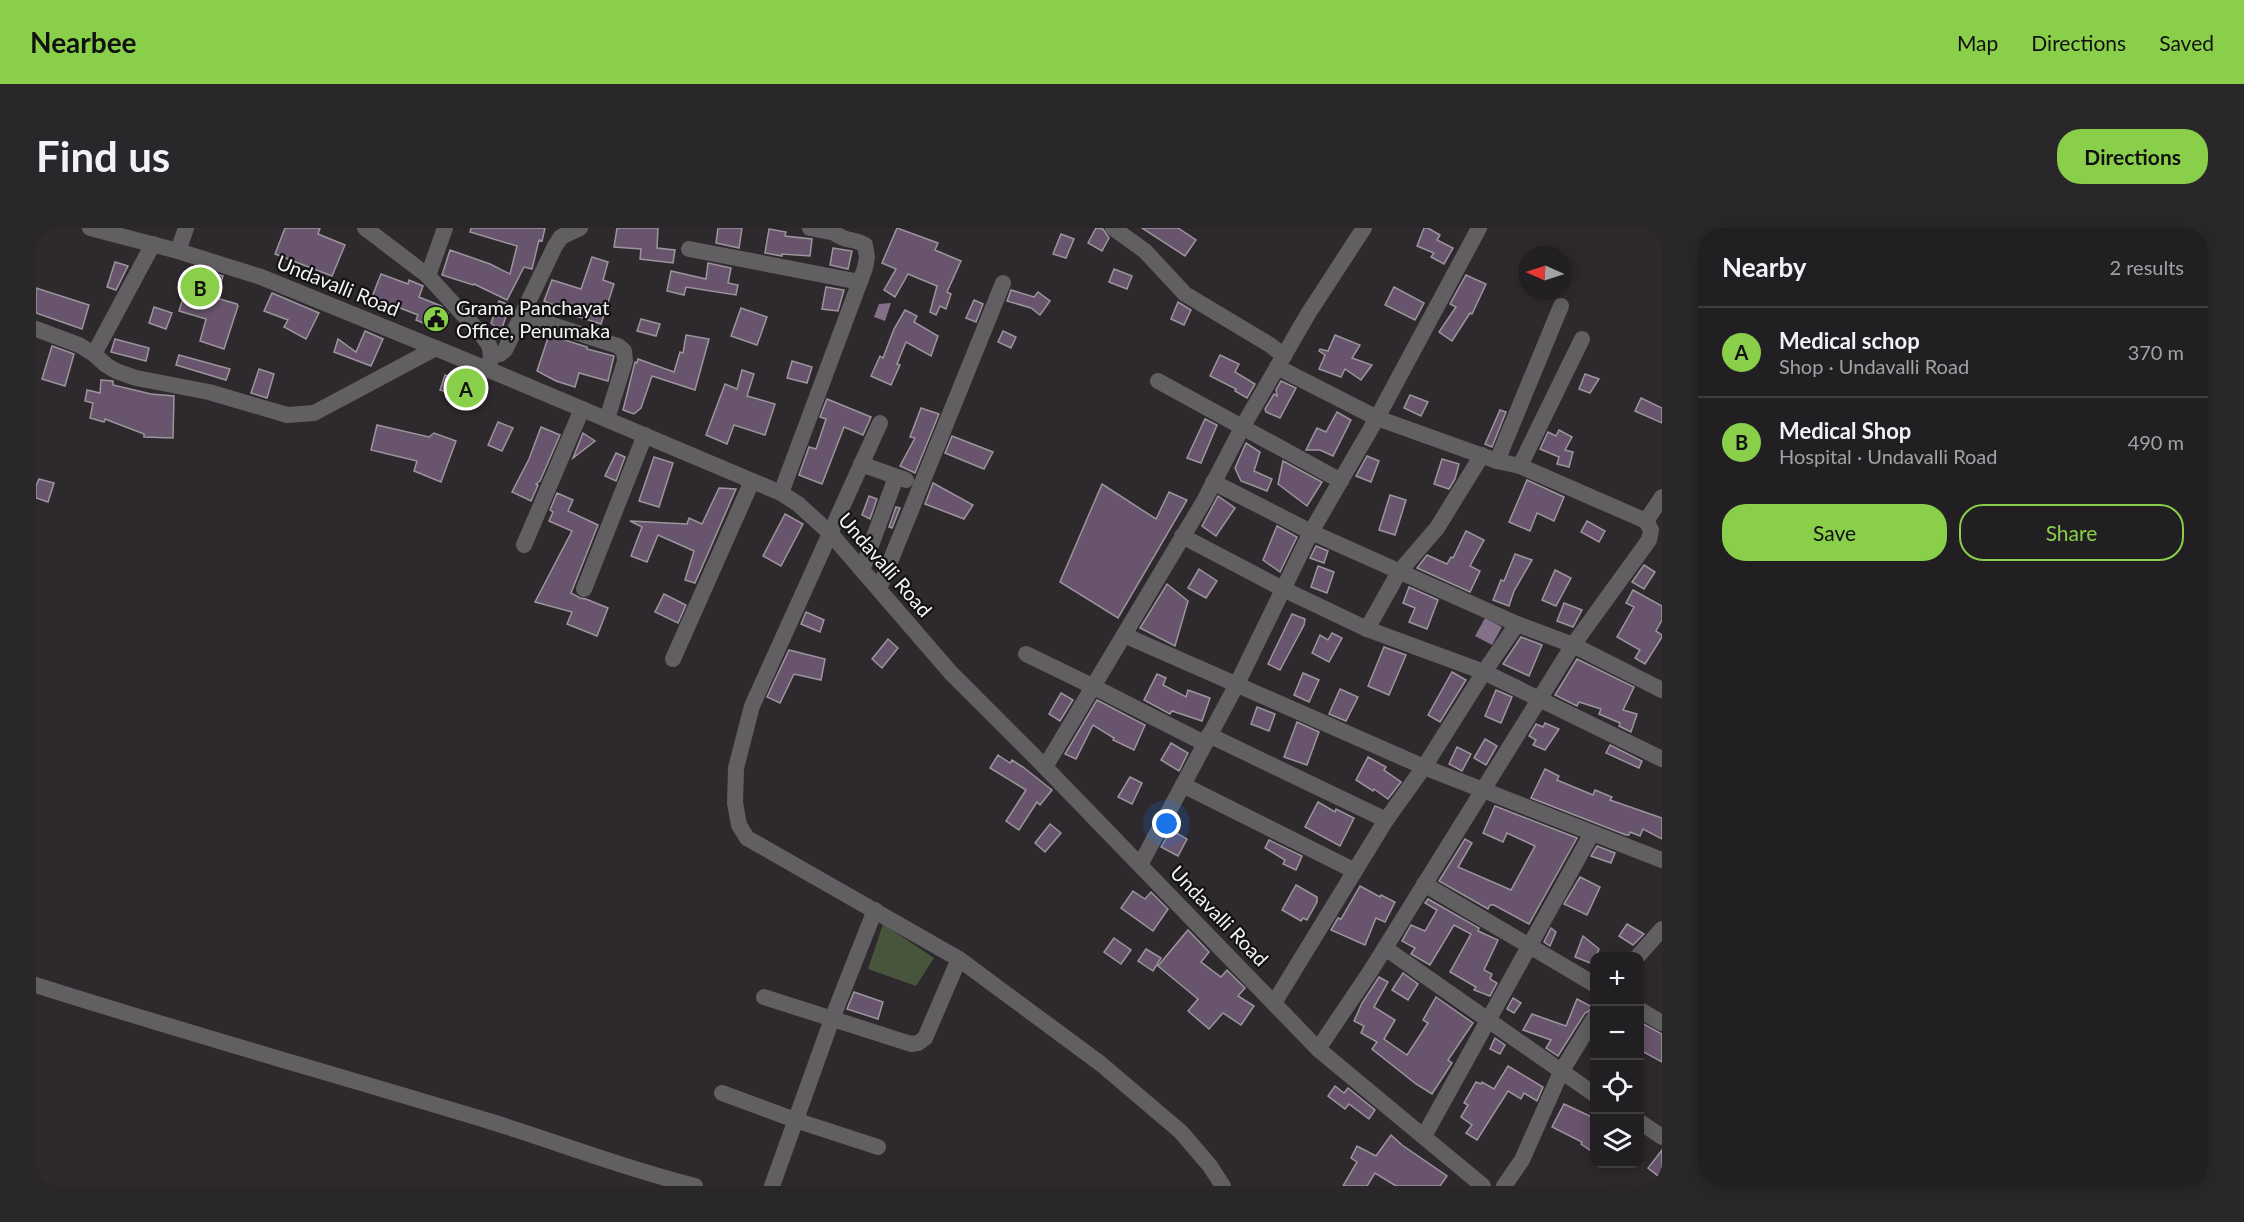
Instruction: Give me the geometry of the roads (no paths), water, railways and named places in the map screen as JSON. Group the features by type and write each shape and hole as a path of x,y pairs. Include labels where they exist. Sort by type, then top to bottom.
{"street":[{"name":"Undavalli Road","path":"90,228 178,251 261,277 436,348 490,362 582,409 781,493 798,504 830,533 951,673 1318,1048 1484,1186"},
{"path":"178,251 186,228"},
{"path":"365,228 428,276 489,345 490,362"},
{"path":"428,276 445,228"},
{"path":"490,362 505,350 561,237 580,228"},
{"path":"781,493 860,282 867,257 865,245 842,239 834,230 810,228"},
{"path":"1045,767 1204,501 1243,426 1308,314 1364,228"},
{"path":"1140,865 1236,686 1311,532 1377,418 1479,228"},
{"path":"1122,231 1145,251 1185,294 1270,345 1280,362 1377,418 1490,458 1520,466 1653,527"},
{"path":"94,354 153,244"},
{"path":"689,249 860,282"},
{"path":"879,590 1003,283"},
{"path":"1367,629 1399,572 1437,528 1467,483 1490,458 1561,306"},
{"path":"522,315 618,346 624,351 626,361 607,419"},
{"path":"36,329 66,339 94,354 116,371 136,378 209,392 287,415 314,413 436,348"},
{"path":"1520,466 1582,339"},
{"path":"1158,381 1341,481"},
{"path":"524,545 582,409"},
{"path":"879,423 752,706 736,768 735,803 738,825 747,838 959,959 1101,1064 1181,1132 1210,1166 1223,1186"},
{"path":"584,589 645,435"},
{"path":"861,464 920,486"},
{"path":"862,570 896,477"},
{"path":"673,659 752,481"},
{"path":"1213,482 1311,532 1517,624 1573,645 1662,690"},
{"path":"1318,1048 1385,948 1573,645 1649,540 1662,497"},
{"path":"1182,536 1283,589 1367,629 1484,672 1662,759"},
{"path":"1274,1003 1386,820 1424,767 1517,624"},
{"path":"1124,636 1424,767 1662,860"},
{"path":"1026,654 1386,820"},
{"path":"1183,785 1355,871"},
{"path":"1424,1136 1592,833"},
{"path":"1424,884 1590,982"},
{"path":"772,1186 832,1019 875,910"},
{"path":"1642,952 1662,929"},
{"path":"1385,948 1590,1091"},
{"path":"764,997 911,1044 918,1043 925,1038 959,959"},
{"path":"36,985 695,1186"},
{"path":"1644,1012 1662,1023"},
{"path":"1504,1186 1522,1160 1561,1072 1590,1025"},
{"path":"723,1093 795,1120 878,1147"},
{"path":"1644,1125 1662,1137"}],"place":[{"name":"Medical Shop","path":"200,287"},
{"name":"Grama Panchayat Office, Penumaka","path":"436,319"},
{"name":"Medical schop","path":"466,388"}]}
